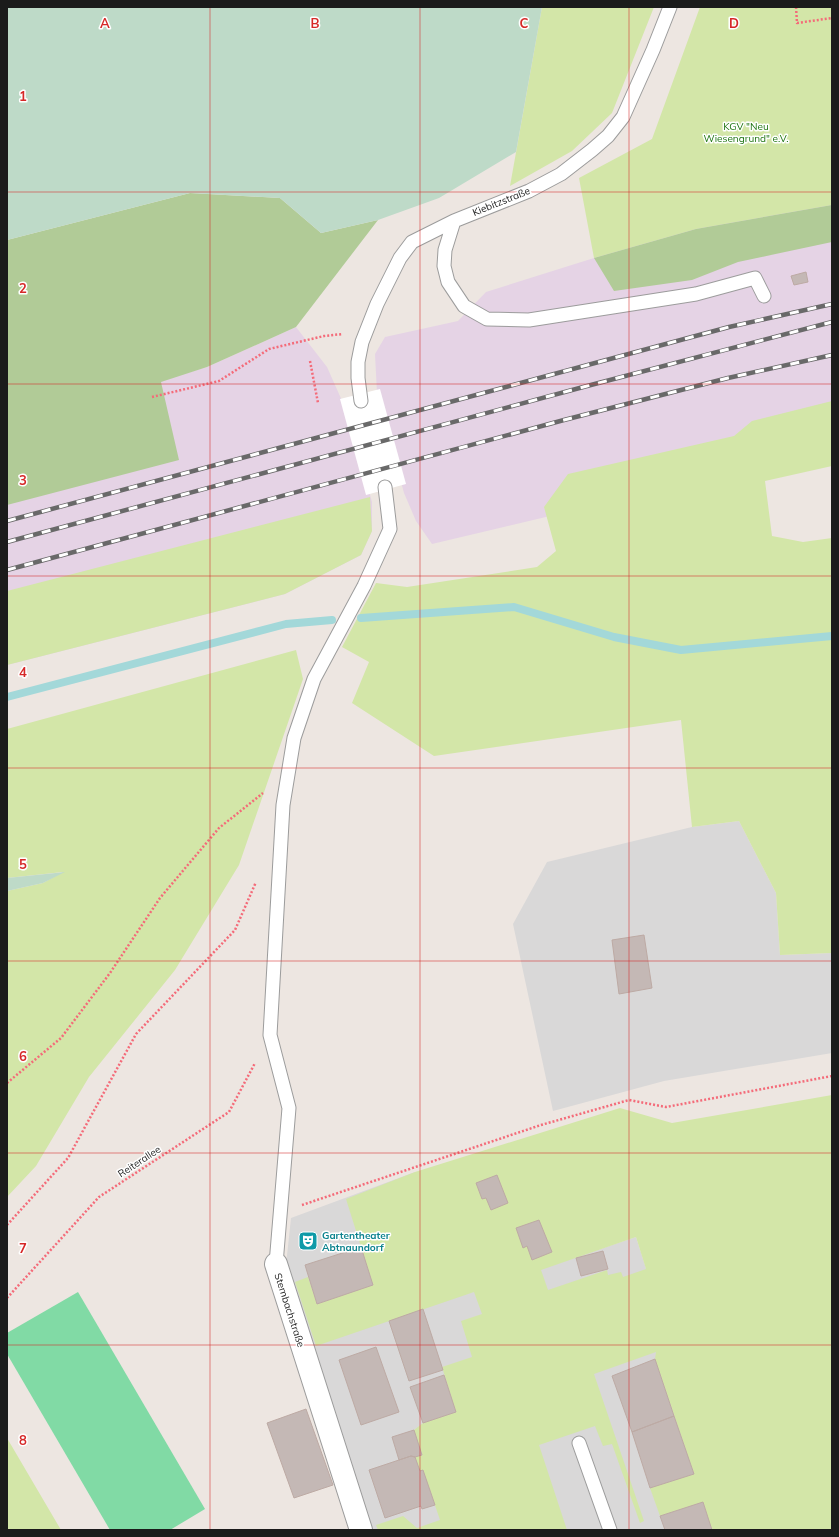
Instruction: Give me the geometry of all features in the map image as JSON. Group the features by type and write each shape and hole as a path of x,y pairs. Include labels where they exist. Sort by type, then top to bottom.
{"street":[{"name":"Sternbachstraße","path":"276,1264 361,1530"}],"lane":[{"name":"Kiebitzstraße","path":"361,400 358,378 358,362 362,342 377,304 400,258 412,242 454,221 529,190 561,174 608,136 623,117 653,50 670,7"},
{"path":"454,221 445,255 444,266 448,282 464,306 487,319 529,320 696,294 755,278 764,296"},
{"name":"Sternbachstraße","path":"276,1264 289,1108 270,1035 283,805 294,738 314,679 364,586 390,529 385,487"},
{"path":"579,1443 610,1530"}],"path":[{"path":"796,7 797,23 832,18"},
{"path":"152,397 218,381 268,349 324,336 366,332"},
{"path":"310,360 318,403"},
{"path":"7,1083 61,1038 110,973 160,898 219,828 289,772"},
{"path":"7,1225 68,1158 136,1034 235,930 257,880"},
{"name":"Reiterallee","path":"7,1298 99,1197 229,1112 270,1035"},
{"path":"280,1212 541,1125 629,1100 666,1107 832,1076"}],"shaded area":[{"path":"832,205 832,449 432,544 416,521 404,493 377,393 375,354 385,337 458,321 486,292 594,258 696,229"},
{"path":"296,327 327,367 347,412 372,502 372,531 361,555 285,594 7,665 7,426 207,367"},
{"path":"739,821 776,893 780,955 832,953 832,1053 664,1081 553,1111 513,924 547,862 692,827"},
{"path":"415,1172 470,1293 636,1237 729,1530 371,1530 286,1265 291,1218"}],"green space":[{"path":"7,7 542,7 516,152 439,198 378,220 321,233 280,198 190,193 7,240"},
{"path":"542,7 654,7 612,113 572,151 510,186"},
{"name":"KGV \"Neu Wiesengrund\" e.V.","path":"700,7 832,7 832,205 696,229 594,258 579,178 652,139"},
{"path":"190,193 280,198 321,233 378,220 296,327 207,367 161,382 179,460 7,505 7,240"},
{"path":"832,205 832,242 738,262 692,280 614,291 594,258 696,229"},
{"path":"832,401 832,466 765,481 772,536 803,542 832,538 832,953 780,955 776,893 739,821 692,827 681,720 434,756 352,703 369,662 342,647 376,583 407,587 537,567 556,551 544,507 568,474 734,436 752,421"},
{"path":"370,497 372,531 361,555 285,594 7,665 7,591"},
{"path":"296,650 303,679 239,865 175,970 89,1077 36,1166 7,1197 7,891 43,883 63,872 7,878 7,729"},
{"path":"65,872 43,883 7,891 7,878"},
{"path":"832,1095 832,1530 712,1530 703,1502 660,1516 650,1488 694,1474 655,1359 656,1352 594,1374 644,1521 640,1523 612,1444 603,1446 595,1426 539,1445 567,1530 378,1530 376,1525 403,1516 417,1528 440,1520 423,1470 420,1471 415,1457 422,1455 414,1430 423,1423 456,1412 442,1367 472,1357 461,1321 482,1314 474,1292 316,1346 295,1282 308,1277 317,1304 373,1285 346,1199 415,1172 620,1108 672,1123","holes":["636,1237 646,1269 623,1277 621,1272 608,1275 607,1270 548,1290 541,1270"]},
{"path":"78,1292 205,1509 170,1530 110,1530 7,1354 7,1333"},
{"path":"7,1438 61,1530 7,1530"}],"pier":[{"path":"380,389 406,484 366,495 340,399"}],"building":[{"path":"806,272 808,282 794,285 791,276"},
{"path":"644,935 652,988 619,994 612,940"},
{"path":"497,1175 508,1203 491,1210 486,1198 482,1199 476,1183"},
{"path":"539,1220 552,1252 532,1260 527,1246 523,1248 516,1228"},
{"path":"361,1247 373,1285 317,1304 305,1265"},
{"path":"603,1251 608,1269 581,1276 576,1258"},
{"path":"423,1309 443,1370 409,1381 389,1321"},
{"path":"376,1347 399,1412 361,1425 339,1360"},
{"path":"655,1359 674,1416 632,1432 612,1376"},
{"path":"444,1375 456,1412 423,1423 410,1387"},
{"path":"306,1409 333,1485 294,1498 267,1423"},
{"path":"674,1416 694,1474 650,1488 632,1432"},
{"path":"414,1430 422,1455 415,1457 411,1456 399,1460 392,1437"},
{"path":"411,1456 415,1457 420,1471 423,1470 435,1505 422,1509 421,1506 385,1518 369,1470"},
{"path":"703,1502 712,1530 665,1530 660,1516"}],"waterway":[{"path":"361,618 514,607 614,637 681,650 832,636"},
{"path":"7,697 286,624 332,620"}],"railway":[{"path":"7,521 729,327 832,304"},
{"path":"7,542 587,386 832,322"},
{"path":"7,570 564,420 728,378 832,355"}],"place":[{"name":"Gartentheater Abtnaundorf","path":"308,1241"}]}
